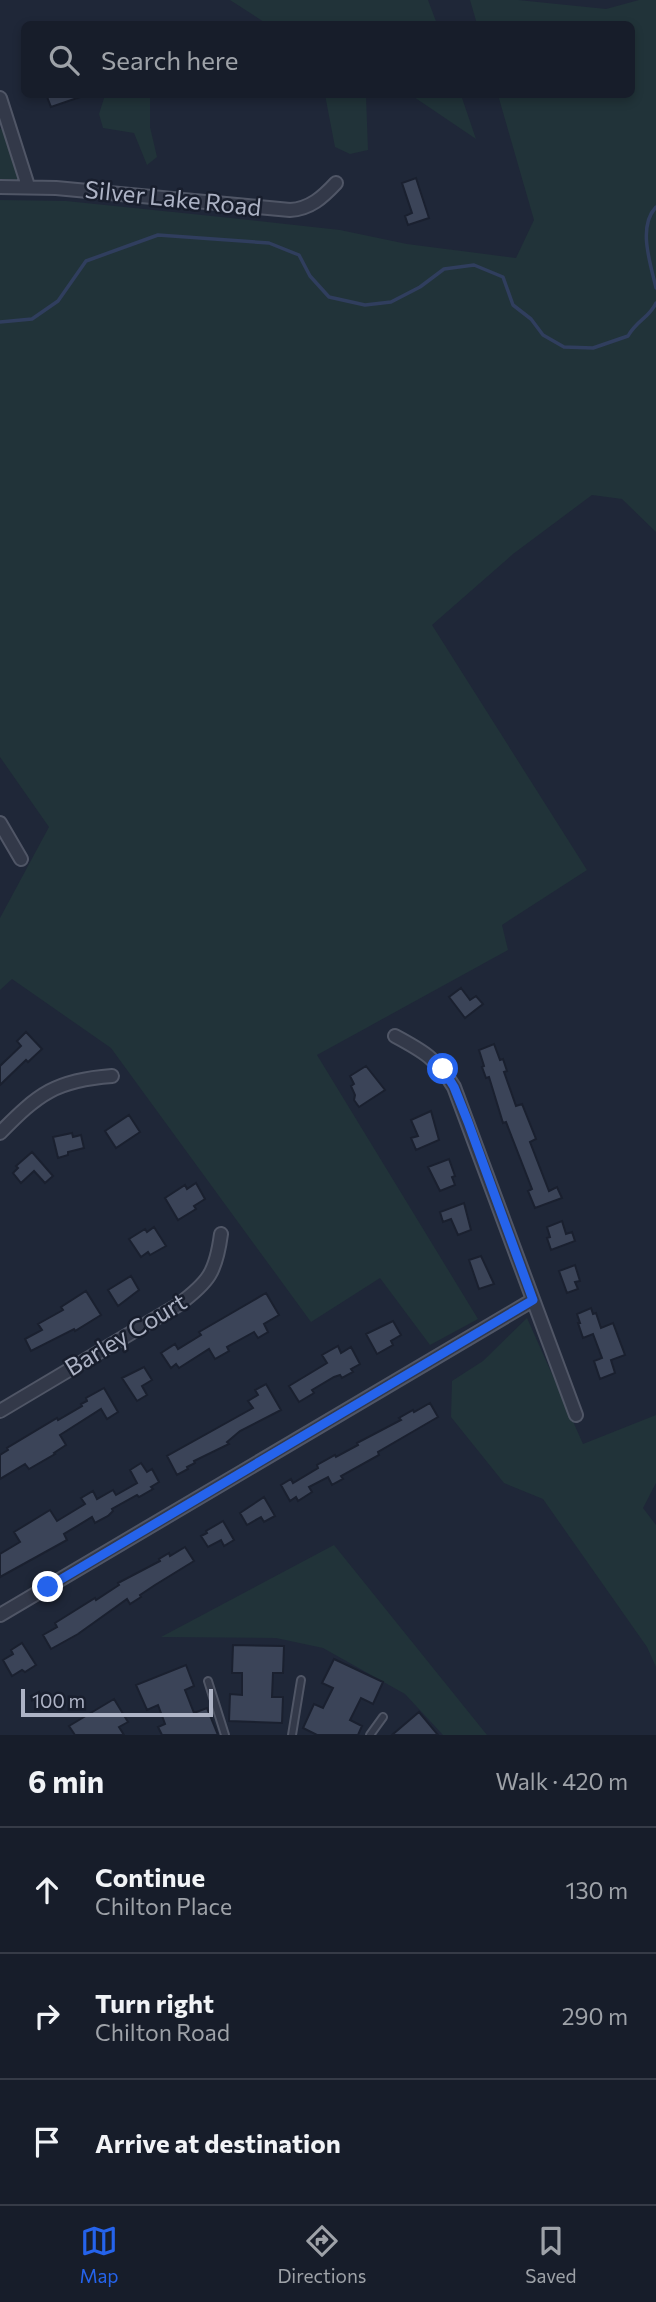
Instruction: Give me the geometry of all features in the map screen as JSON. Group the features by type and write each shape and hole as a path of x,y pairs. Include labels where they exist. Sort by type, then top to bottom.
{"street":[{"path":"0,98 28,187"},
{"name":"Silver Lake Road","path":"0,187 28,187 290,210 318,201 337,183"},
{"path":"0,823 20,859"},
{"path":"395,1037 424,1051 438,1062 454,1087 576,1415"},
{"path":"0,1133 30,1103 49,1091 74,1080 112,1076"},
{"name":"Barley Court","path":"0,1411 197,1292 213,1272 220,1234"},
{"path":"0,1615 533,1300"}],"lane":[{"path":"292,1735 301,1680"},
{"path":"208,1681 225,1735"},
{"path":"370,1735 383,1717"}],"shaded area":[{"path":"230,0 428,0 436,21 262,21"},
{"path":"470,0 518,0 606,9 639,0 656,0 656,532 622,499 592,495 513,554 432,625 587,870 502,925 508,950 317,1055 478,1319 430,1345 380,1278 311,1322 111,1048 12,979 0,990 0,918 49,827 0,757 0,200 66,201 340,230 407,244 516,258 534,220 499,98 635,98 635,21 476,21"},
{"path":"104,98 150,98 150,127 157,157 147,165 134,133 103,128 99,114"},
{"path":"326,98 366,98 368,150 350,154 335,147"},
{"path":"415,98 462,98 476,139"},
{"path":"0,129 6,129 23,182 0,183"},
{"path":"527,1318 583,1444 656,1415 656,1483 643,1508 656,1525 656,1667 647,1647 543,1499 504,1483 451,1417 452,1381 483,1361"},
{"path":"334,1545 487,1735 443,1735 405,1694 323,1648 276,1638 161,1637"}],"building":[{"path":"48,98 77,98 51,107"},
{"path":"416,178 429,218 408,225 405,216 412,213 402,183"},
{"path":"461,988 470,1000 476,996 483,1004 465,1018 449,997"},
{"path":"26,1032 42,1049 0,1085 0,1066 21,1046 17,1041"},
{"path":"494,1044 500,1060 503,1059 507,1071 504,1072 516,1106 522,1104 536,1139 530,1142 549,1191 557,1187 562,1198 535,1208 528,1191 532,1189 506,1122 503,1123 489,1077 486,1078 482,1067 484,1066 479,1050"},
{"path":"366,1066 385,1090 359,1107 354,1100 351,1086 354,1084 350,1076"},
{"path":"431,1111 439,1140 416,1150 411,1138 418,1136 411,1120"},
{"path":"129,1115 140,1132 116,1148 105,1131"},
{"path":"72,1133 73,1137 81,1135 84,1148 58,1158 53,1137"},
{"path":"32,1152 53,1176 45,1183 34,1171 21,1183 13,1173 18,1168 16,1166"},
{"path":"449,1159 455,1185 440,1191 428,1167"},
{"path":"196,1183 205,1199 194,1206 196,1209 178,1220 165,1198 185,1185 187,1189"},
{"path":"464,1203 471,1230 458,1235 451,1219 443,1222 440,1212"},
{"path":"562,1221 566,1234 572,1232 575,1241 551,1250 547,1227"},
{"path":"154,1227 166,1246 141,1257 129,1239"},
{"path":"481,1256 494,1284 479,1289 469,1260"},
{"path":"575,1265 580,1281 575,1282 578,1289 567,1293 559,1271"},
{"path":"131,1276 139,1290 118,1306 108,1290"},
{"path":"86,1291 101,1315 75,1331 74,1329 31,1351 25,1339 42,1330 38,1324 63,1310 61,1307"},
{"path":"266,1293 279,1315 264,1324 268,1332 258,1338 254,1332 227,1347 229,1351 215,1359 209,1349 179,1368 176,1364 171,1368 161,1353 175,1344 178,1349 201,1335 199,1332"},
{"path":"591,1308 593,1314 596,1313 601,1328 613,1323 625,1355 611,1360 615,1373 600,1379 594,1361 602,1358 593,1334 583,1338 578,1323 577,1314"},
{"path":"393,1321 401,1335 391,1341 393,1345 377,1354 366,1334"},
{"path":"338,1346 341,1353 351,1347 360,1364 342,1378 340,1375 334,1377 312,1390 314,1393 299,1402 289,1386 327,1363 322,1355"},
{"path":"144,1367 152,1380 142,1386 147,1395 137,1401 122,1378"},
{"path":"266,1384 281,1410 240,1431 227,1442 229,1444 194,1461 188,1469 177,1475 167,1456 253,1408 248,1401 258,1395 255,1390"},
{"path":"104,1388 118,1412 107,1419 101,1409 60,1435 66,1445 55,1454 29,1469 25,1464 0,1479 0,1455 8,1450 7,1448 82,1406 81,1404 87,1401 86,1398"},
{"path":"430,1403 438,1417 341,1476 343,1479 332,1485 328,1477 309,1487 312,1492 298,1501 296,1497 290,1501 281,1485 291,1479 293,1483 318,1468 317,1465 358,1445 357,1443 401,1420 399,1418"},
{"path":"141,1463 147,1472 152,1469 159,1482 151,1487 153,1489 112,1509 108,1516 95,1523 92,1517 64,1534 67,1540 0,1577 0,1554 20,1542 14,1532 50,1510 57,1521 85,1504 81,1498 93,1491 97,1499 113,1490 116,1495 137,1483 130,1470"},
{"path":"264,1497 275,1516 264,1522 261,1517 247,1525 240,1513"},
{"path":"223,1521 234,1540 224,1546 221,1540 208,1547 201,1536"},
{"path":"185,1547 194,1561 130,1604 127,1599 78,1634 51,1649 43,1635 57,1627 55,1623 95,1598 96,1600 119,1585 118,1583 160,1561 159,1559 169,1553 170,1556"},
{"path":"22,1643 36,1665 12,1676 3,1660 13,1654 11,1650"},
{"path":"233,1645 284,1646 283,1673 273,1673 272,1697 283,1697 282,1723 229,1721 230,1694 242,1695 242,1673 232,1673"},
{"path":"334,1659 383,1682 373,1704 361,1698 350,1720 362,1726 358,1735 317,1735 303,1728 314,1704 323,1708 333,1688 322,1683"},
{"path":"186,1665 194,1686 185,1690 194,1713 207,1708 218,1735 162,1735 158,1727 165,1724 158,1705 147,1710 136,1685"},
{"path":"114,1699 128,1722 119,1727 124,1735 75,1735 69,1726"},
{"path":"419,1712 438,1735 392,1735"}],"waterway":[{"path":"656,207 650,215 646,235 656,288"},
{"path":"0,322 32,319 58,301 86,261 158,235 269,243 299,255 310,276 329,297 365,305 391,302 420,287 444,269 474,265 503,277 513,305 531,319 543,335 564,347 593,348 628,336 656,303"}],"route":[{"path":"48,1587 533,1300 468,1122 454,1087 443,1069"}]}
